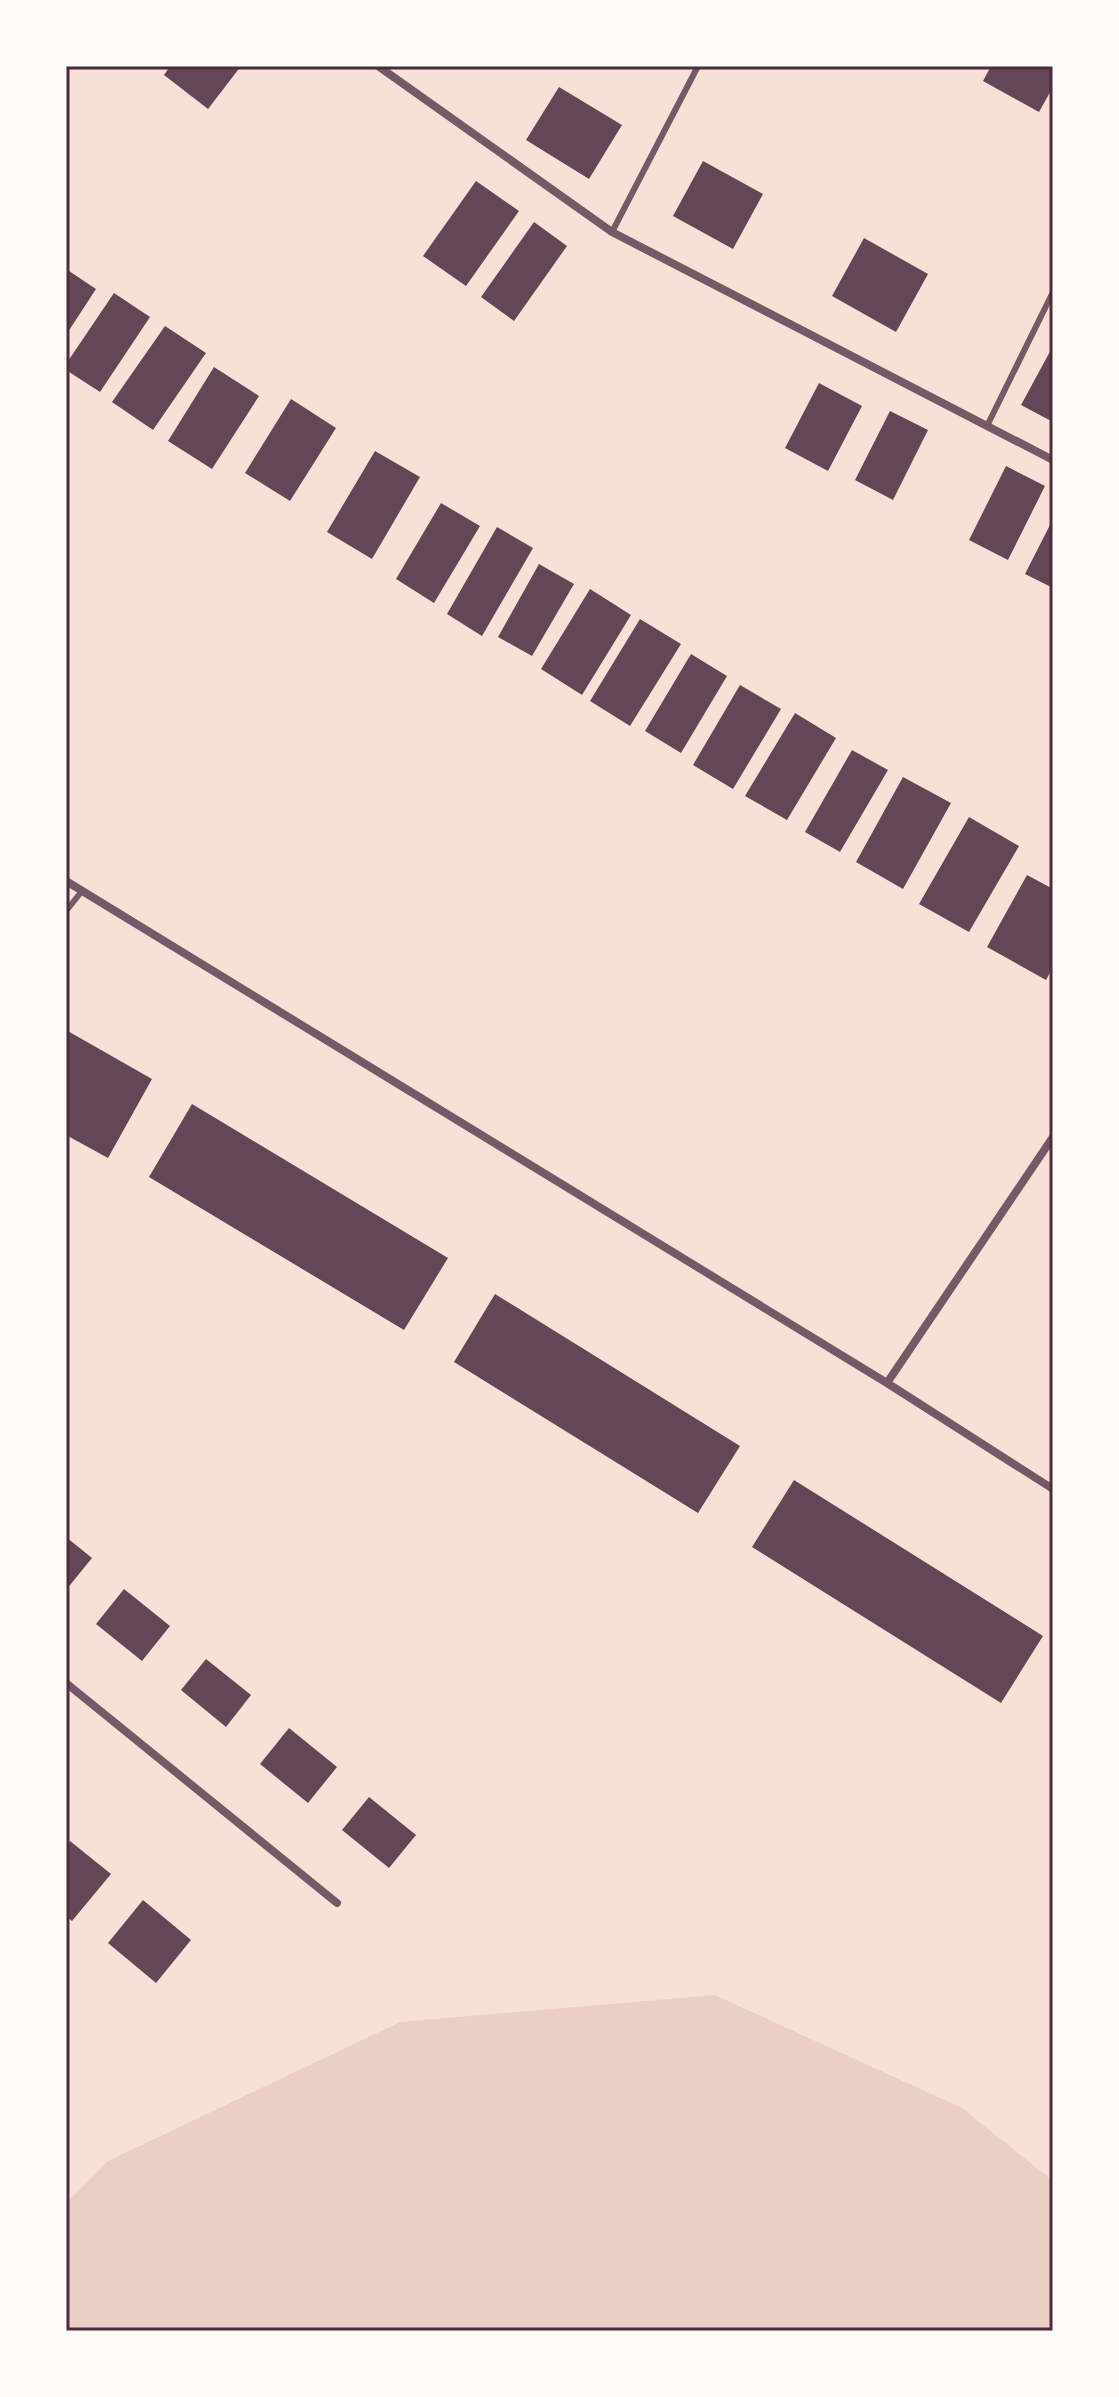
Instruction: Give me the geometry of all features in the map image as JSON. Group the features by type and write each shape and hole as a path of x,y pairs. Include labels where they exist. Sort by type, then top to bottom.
{"street":[{"path":"378,66 612,232 1053,460"},
{"path":"66,881 887,1383 1053,1489"},
{"path":"887,1383 1053,1137"},
{"path":"66,1683 337,1903"}],"lane":[{"path":"612,232 698,66"},
{"path":"988,424 1053,292"},
{"path":"66,911 82,891"}],"shaded area":[{"path":"715,1995 962,2108 1053,2181 1053,2331 66,2331 66,2203 108,2161 400,2022"}],"building":[{"path":"170,66 241,66 208,109 164,75"},
{"path":"991,66 1053,66 1053,87 1039,112 983,81"},
{"path":"559,87 622,125 589,179 526,140"},
{"path":"703,161 763,194 733,249 673,216"},
{"path":"476,181 519,211 466,286 423,256"},
{"path":"534,222 567,246 514,321 481,297"},
{"path":"864,238 928,274 896,332 832,296"},
{"path":"66,269 96,289 66,335"},
{"path":"114,293 150,317 100,392 66,370 66,364"},
{"path":"165,326 206,353 153,430 112,402"},
{"path":"1053,346 1053,422 1021,405"},
{"path":"214,367 259,396 212,469 168,441"},
{"path":"819,383 862,406 828,471 785,448"},
{"path":"291,399 336,428 290,501 245,473"},
{"path":"890,411 928,430 893,500 855,480"},
{"path":"375,451 420,477 372,559 327,532"},
{"path":"1006,466 1045,486 1008,560 969,540"},
{"path":"441,503 480,526 434,603 396,579"},
{"path":"1053,519 1053,588 1025,574"},
{"path":"497,527 533,548 482,636 447,614"},
{"path":"539,564 574,584 532,656 498,637"},
{"path":"590,589 631,615 582,695 541,669"},
{"path":"640,619 681,644 630,726 590,701"},
{"path":"691,654 727,676 681,753 645,731"},
{"path":"740,685 781,709 733,789 693,765"},
{"path":"795,713 836,738 787,820 745,796"},
{"path":"852,750 888,770 840,852 805,832"},
{"path":"903,777 951,803 903,889 856,862"},
{"path":"969,817 1019,846 969,932 919,904"},
{"path":"1027,875 1053,889 1053,967 1046,980 987,947"},
{"path":"66,1030 152,1079 108,1158 66,1135"},
{"path":"192,1104 448,1258 404,1330 149,1177"},
{"path":"495,1294 740,1446 698,1513 454,1362"},
{"path":"794,1480 1043,1636 1001,1703 752,1547"},
{"path":"66,1537 92,1558 66,1590"},
{"path":"124,1589 170,1626 142,1661 96,1624"},
{"path":"206,1659 251,1695 226,1727 181,1690"},
{"path":"289,1728 337,1767 308,1803 260,1764"},
{"path":"369,1797 416,1835 389,1868 342,1830"},
{"path":"70,1841 111,1874 72,1921 66,1916 66,1847"},
{"path":"143,1900 191,1940 156,1983 108,1943"}]}
